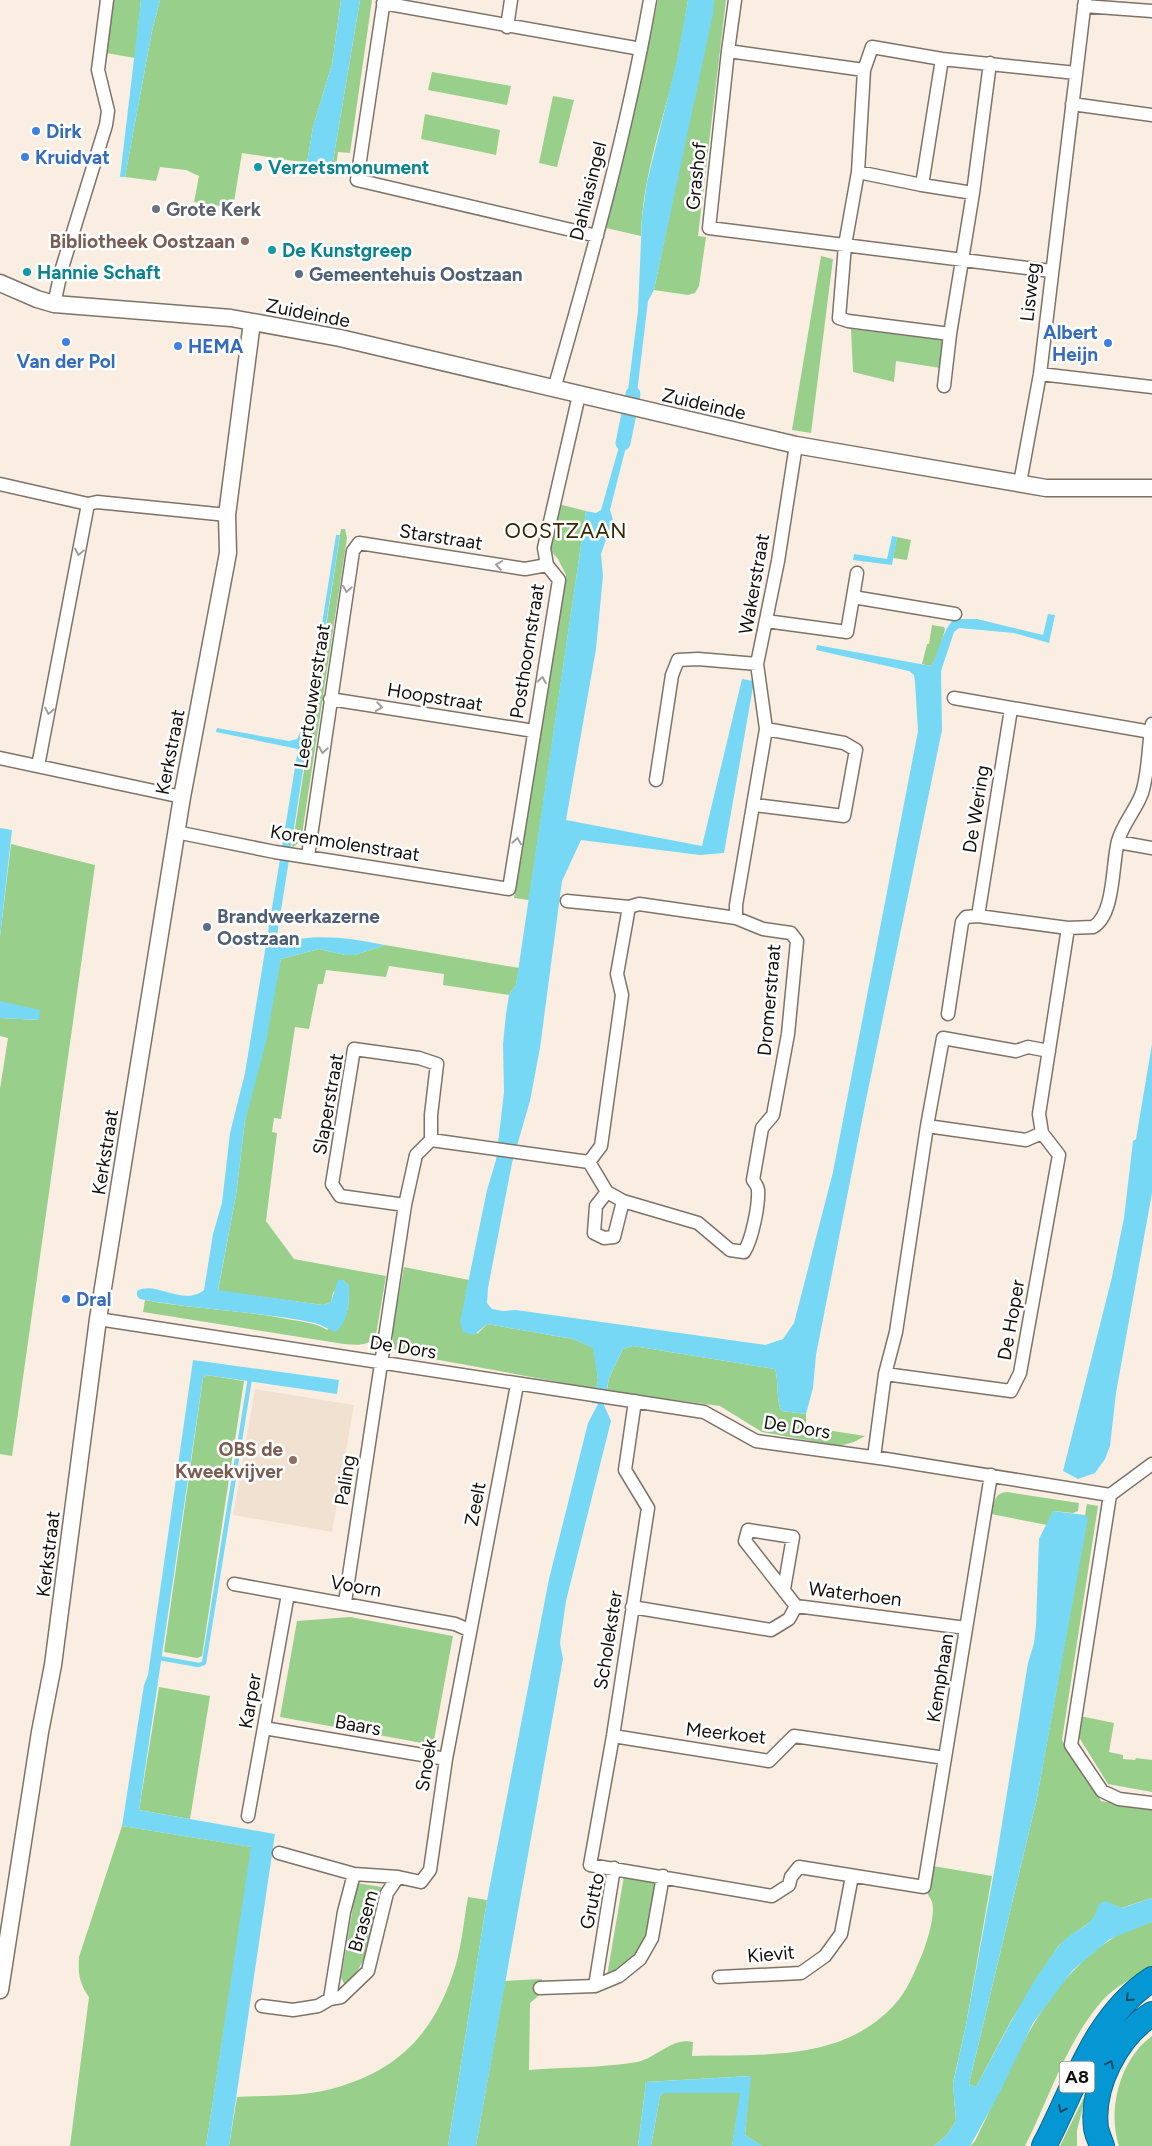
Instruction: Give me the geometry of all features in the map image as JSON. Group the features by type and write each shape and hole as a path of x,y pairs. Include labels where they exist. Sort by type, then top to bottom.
{"highway":[{"name":"A8","path":"1044,2146 1089,2052 1103,2030 1130,1996 1152,1979"},
{"name":"A8","path":"1102,2146 1096,2128 1099,2088 1112,2059 1124,2039 1142,2020 1152,2014"}],"street":[{"path":"54,304 62,268 106,125 108,111 102,93 98,70 107,0"},
{"path":"507,27 512,0"},
{"name":"Dahliasingel","path":"554,389 597,236 641,49 650,0"},
{"name":"Grashof","path":"736,0 728,52 709,228 1051,271"},
{"path":"597,236 357,180 384,1 507,27 641,49"},
{"name":"Lisweg","path":"1020,483 1040,374 1085,3 1152,11"},
{"path":"950,334 848,321 839,318 845,245 858,172 864,70 872,46 942,59 1076,73"},
{"path":"728,52 864,70"},
{"path":"922,185 942,59"},
{"path":"944,386 990,63"},
{"path":"1072,104 1152,115"},
{"path":"858,172 973,193"},
{"name":"Zuideinde","path":"0,282 36,299 54,304 187,313 252,322 340,338 796,445 1066,490 1152,488"},
{"name":"Kerkstraat","path":"0,1990 40,1732 53,1665 98,1319 176,832 228,553 227,516 252,322"},
{"path":"1040,374 1152,387"},
{"name":"Posthoornstraat","path":"510,889 559,580 547,565 544,548 579,395"},
{"name":"Wakerstraat","path":"736,918 736,904 766,729 758,664 796,445"},
{"path":"0,484 88,504 97,502 227,516"},
{"path":"38,766 88,504"},
{"name":"Starstraat","path":"359,543 526,569 547,565"},
{"name":"Leertouwerstraat","path":"308,856 353,551 359,543"},
{"path":"766,621 847,632 857,573"},
{"path":"853,597 955,614"},
{"path":"656,780 672,675 678,660 698,659 758,664"},
{"path":"948,1014 962,922 966,917 978,916 1068,928 1093,927 1103,918 1112,888 1118,842 1122,828 1136,807 1143,791 1151,728 1011,709 954,698"},
{"name":"Hoopstraat","path":"330,699 534,731"},
{"name":"De Wering","path":"978,916 1011,709"},
{"path":"754,805 844,816 856,750 844,743 766,729"},
{"path":"0,758 182,797"},
{"name":"Korenmolenstraat","path":"176,832 276,852 510,889"},
{"path":"1118,842 1152,848"},
{"path":"382,1363 405,1206 416,1155 431,1140 588,1162 601,1146 622,995 617,974 629,906 567,901"},
{"name":"Dromerstraat","path":"588,1162 607,1192 623,1201 698,1223 730,1250 744,1252 750,1244 758,1189 753,1180 762,1128 773,1115 788,1034 797,941 791,932 762,929 736,918 639,904 629,906"},
{"path":"926,1126 1026,1140 1042,1133 1039,1114 1068,928"},
{"path":"874,1457 885,1374 896,1332 926,1126 943,1038 1016,1051 1028,1047 1049,1050"},
{"name":"Slaperstraat","path":"405,1206 340,1196 332,1184 354,1049 419,1058 437,1064 431,1114 431,1140"},
{"name":"De Hoper","path":"885,1374 1011,1391 1020,1373 1059,1155 1042,1133"},
{"path":"607,1192 596,1206 594,1233 604,1238 614,1237 623,1201"},
{"name":"De Dors","path":"98,1319 517,1385 591,1394 704,1412 756,1441 874,1457 1110,1495"},
{"name":"Paling","path":"345,1602 382,1363"},
{"name":"Zeelt","path":"469,1630 517,1385"},
{"name":"Scholekster","path":"614,1868 590,1865 613,1736 648,1508 625,1470 635,1401"},
{"path":"1152,1464 1110,1495 1071,1745 1102,1791 1119,1800 1152,1803"},
{"name":"Kemphaan","path":"852,1876 924,1887 991,1475"},
{"path":"784,1589 793,1537 748,1530 745,1541 796,1606"},
{"name":"Voorn","path":"234,1584 345,1602 455,1624 469,1630"},
{"name":"Karper","path":"248,1816 288,1594"},
{"name":"Waterhoen","path":"632,1607 771,1630 789,1619 796,1606 966,1628"},
{"name":"Snoek","path":"398,1876 420,1882 430,1870 446,1759 469,1630"},
{"name":"Baars","path":"264,1728 446,1759"},
{"name":"Meerkoet","path":"613,1736 769,1761 794,1736 946,1758"},
{"name":"Brasem","path":"280,1853 354,1874 398,1876"},
{"name":"Grutto","path":"596,1986 614,1868 772,1896 789,1885 791,1877 799,1867 852,1876"},
{"name":"Brasem","path":"330,1999 344,1912 354,1874"},
{"name":"Brasem","path":"262,2006 293,2010 318,2006 330,1999 340,1997 368,1971 387,1893 398,1876"},
{"path":"540,1988 596,1986 619,1976 640,1959 652,1938 663,1876"},
{"name":"Kievit","path":"718,1977 801,1972 825,1956 841,1934 852,1876"}],"shaded area":[{"name":"OBS de Kweekvijver","path":"255,1389 354,1405 332,1532 233,1515"}],"green space":[{"path":"114,0 141,0 135,58 106,53"},
{"path":"160,0 341,0 332,64 313,127 307,163 242,153 233,208 194,202 199,176 186,170 160,167 156,181 125,177 152,31"},
{"path":"360,0 372,0 350,153 338,152 336,168 332,167"},
{"path":"658,0 688,0 678,57 645,191 641,236 606,228 633,117"},
{"path":"714,0 726,0 698,236 706,237 699,286 695,293 688,295 654,290"},
{"path":"432,72 511,86 507,105 428,90"},
{"path":"553,96 574,100 557,167 539,163"},
{"path":"425,114 500,130 496,155 421,139"},
{"path":"821,256 833,259 811,433 792,430"},
{"path":"851,329 943,340 940,368 896,361 894,382 853,372"},
{"path":"558,504 586,511 529,900 514,898 566,575 558,559 548,548"},
{"path":"341,529 345,529 347,538 301,841 292,848"},
{"path":"897,537 911,540 907,560 893,558"},
{"path":"932,625 944,627 945,629 938,655 931,666 922,664 927,644 929,644"},
{"path":"11,844 95,865 12,1456 0,1454 0,1089 8,1038 0,1036 0,1018 39,1020 0,1001 0,937"},
{"path":"385,945 519,968 516,985 509,995 443,985 444,974 389,966 386,977 326,970 323,984 318,984 309,1029 295,1027 281,1119 274,1118 272,1132 277,1133 266,1221 294,1259 386,1276 376,1335 370,1342 358,1345 344,1344 143,1312 145,1300 269,1316 313,1324 327,1330 348,1309 349,1286 343,1280 333,1293 331,1302 323,1305 218,1291 236,1195 245,1121 281,959 319,949 345,955 355,955"},
{"path":"404,1267 469,1280 465,1299 477,1334 487,1324 573,1339 594,1348 598,1380 596,1389 401,1353 394,1349 392,1332"},
{"path":"633,1346 775,1369 779,1403 782,1411 806,1414 806,1426 865,1436 854,1442 839,1446 762,1432 720,1406 607,1391 609,1378 623,1349"},
{"path":"206,1375 244,1381 202,1656 197,1658 164,1652 203,1378"},
{"path":"1007,1492 1079,1503 1078,1511 1073,1513 1053,1511 1047,1525 991,1514 997,1496"},
{"path":"1087,1504 1098,1506 1062,1740 1101,1801 1152,1809 1152,1898 1121,1908 1114,1905 1097,1913 1095,1918 1059,1945 1012,2019 976,2087 969,2084 1037,1798 1087,1519 1085,1515"},
{"path":"350,1617 453,1636 433,1745 280,1717 297,1621"},
{"path":"159,1687 210,1696 190,1819 139,1810"},
{"path":"1080,1716 1114,1723 1109,1752 1123,1755 1123,1759 1152,1760 1152,1792 1108,1784 1077,1734"},
{"path":"122,1826 252,1847 206,2146 70,2146 89,1997 80,1978 79,1957"},
{"path":"933,1866 992,1876 966,2025 953,2083 956,2121 947,2135 934,2146 762,2146 745,2135 750,2076 646,2082 638,2146 476,2146 505,1981 542,1979 542,1993 530,2003 529,2070 637,2062 671,2045 685,2041 693,2042 692,2056 774,2054 801,2051 827,2045 851,2036 874,2023 895,2004 907,1988 923,1952 930,1930 933,1907 927,1892"},
{"path":"624,1876 656,1881 651,1915 646,1937 636,1957 626,1967 607,1976"},
{"path":"357,1883 381,1887 374,1927 367,1952 354,1975 345,1985 341,1978"},
{"path":"468,1897 487,1900 448,2146 229,2146 237,2097 296,2095 331,2089 377,2071 396,2059 412,2045 438,2009 448,1988 458,1956"},
{"path":"1152,1922 1152,1967 1113,1991 1089,2017 1059,2071 1025,2146 970,2146 975,2141 1030,2031 1064,1981 1086,1959 1115,1937"},
{"path":"1152,2036 1152,2146 1119,2146 1115,2117 1119,2086 1124,2071 1132,2058"},
{"path":"1087,2091 1077,2130 1077,2146 1060,2146"},
{"path":"663,2093 741,2093 732,2146 651,2146 660,2096"}],"water":[{"path":"141,0 160,0 152,31 125,177 120,177"},
{"path":"341,0 360,0 332,167 307,163 313,127 332,64"},
{"path":"688,0 714,0 713,14 654,290 648,301 636,401 627,398 638,311 642,217 647,182 678,56"},
{"path":"626,422 632,423 610,510 613,520 601,554 603,576 596,649 566,820 702,846 742,679 754,681 724,853 700,855 581,840 562,881 540,1048 530,1101 512,1163 488,1288 487,1303 492,1309 503,1311 516,1310 765,1345 783,1339 794,1323 833,1172 918,731 914,675 909,671 816,650 817,645 931,666 943,636 954,619 977,619 1043,635 1048,614 1055,615 1049,643 1014,633 959,628 954,632 941,671 942,730 866,1100 816,1355 813,1388 806,1414 782,1411 779,1403 775,1369 633,1346 623,1349 609,1378 604,1405 611,1421 566,1601 560,1643 563,1659 476,2146 448,2146 487,1900 549,1579 588,1423 598,1404 592,1403 598,1380 593,1348 573,1339 487,1324 474,1335 463,1332 460,1322 487,1190 496,1160 504,1092 503,1044 506,1014 509,995 516,985 586,511 596,513 601,510"},
{"path":"336,535 340,535 277,936 283,942 321,937 359,940 385,945 355,955 345,955 319,949 281,959 266,1042 245,1121 236,1195 218,1290 323,1305 331,1302 338,1280 343,1280 349,1286 348,1305 344,1322 336,1332 315,1323 293,1319 140,1299 137,1296 137,1291 144,1288 187,1296 204,1290 213,1234 222,1203 230,1133 245,1073 298,749 216,732 217,728 289,741 297,739 307,719"},
{"path":"892,536 897,537 892,565 853,560 854,554 887,559"},
{"path":"0,828 12,830 0,937"},
{"path":"0,1001 40,1010 39,1020 0,1018"},
{"path":"1152,1044 1152,1193 1116,1393 1110,1446 1105,1459 1095,1473 1078,1479 1063,1471 1112,1277 1124,1218 1133,1141 1136,1139"},
{"path":"193,1360 339,1380 337,1394 206,1375 203,1378 139,1810 275,1834 229,2146 206,2146 251,1847 122,1826 144,1685 148,1675"},
{"path":"1053,1511 1085,1515 1088,1518 1037,1798 969,2084 976,2087 1024,1998 1046,1963 1069,1936 1092,1919 1099,1904 1105,1901 1122,1908 1152,1898 1152,1922 1110,1939 1073,1970 1033,2023 1000,2092 970,2146 934,2146 947,2135 956,2121 953,2084 966,2025 996,1861 1028,1663 1034,1643 1039,1539"},
{"path":"751,2076 745,2135 762,2146 732,2146 740,2093 663,2093 660,2096 651,2146 638,2146 646,2082"}],"waterway":[{"path":"623,443 633,394"},
{"path":"159,1658 199,1665 204,1663 250,1378"}],"place":[{"name":"Dirk","path":"36,131"},
{"name":"Kruidvat","path":"25,157"},
{"name":"Verzetsmonument","path":"258,167"},
{"name":"Grote Kerk","path":"156,209"},
{"name":"Bibliotheek Oostzaan","path":"245,241"},
{"name":"De Kunstgreep","path":"272,250"},
{"name":"Hannie Schaft","path":"27,272"},
{"name":"Gemeentehuis Oostzaan","path":"299,274"},
{"name":"Van der Pol","path":"66,342"},
{"name":"Albert Heijn","path":"1108,343"},
{"name":"HEMA","path":"178,346"},
{"name":"Brandweerkazerne Oostzaan","path":"207,927"},
{"name":"Dral","path":"66,1299"},
{"name":"OBS de Kweekvijver","path":"293,1460"}],"district":[{"name":"OOSTZAAN","path":"566,530"}]}
